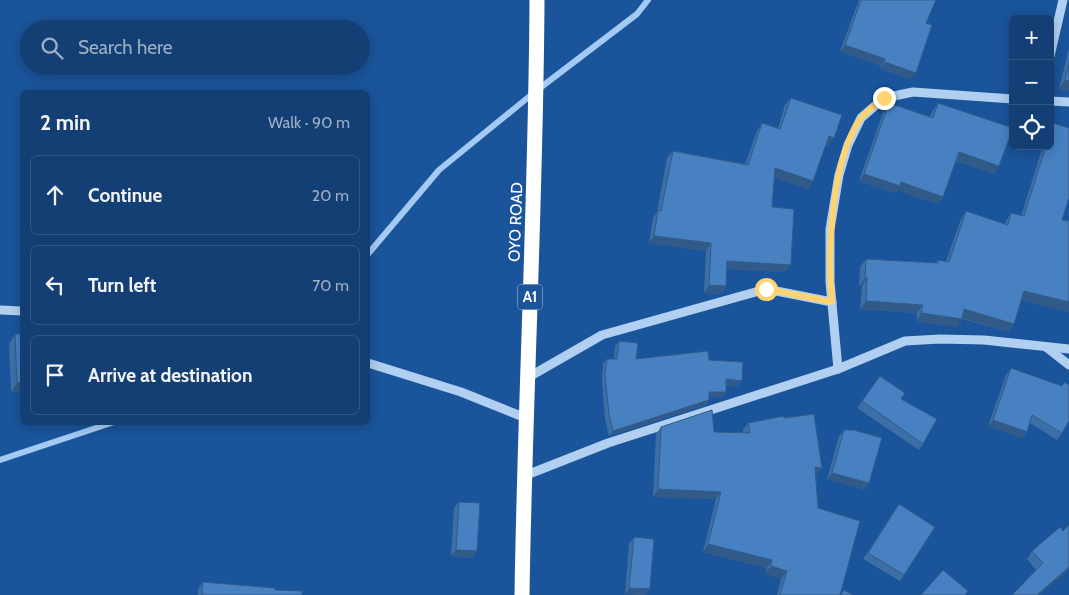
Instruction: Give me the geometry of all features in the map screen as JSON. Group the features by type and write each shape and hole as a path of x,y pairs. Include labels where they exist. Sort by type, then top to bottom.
{"highway":[{"name":"OYO ROAD","path":"522,595 536,100 537,0"}],"street":[{"path":"1054,39 1063,0"},
{"path":"838,369 830,282 830,229 839,175 848,145 861,118 884,98 913,92 1009,99"},
{"path":"1054,101 1069,102"},
{"path":"527,378 602,335 766,289 832,302"},
{"path":"0,310 20,311"},
{"path":"524,476 608,443 838,369 905,341 958,339 1069,349"},
{"path":"1046,347 1069,365"},
{"path":"370,364 461,392 526,418"}],"building":[{"path":"861,0 936,0 926,23 932,25 916,73 885,62 885,59 845,45"},
{"path":"1069,65 1069,81 1065,80"},
{"path":"791,98 842,115 834,138 829,136 813,181 775,168 772,207 794,209 791,265 727,261 726,286 709,285 711,243 654,236 658,210 661,211 673,151 748,165 762,123 780,129"},
{"path":"889,103 933,118 938,103 1009,127 1009,139 999,166 959,152 943,197 901,182 900,186 864,174"},
{"path":"1054,123 1069,128 1069,198 1062,220 1069,221 1069,302 1024,291 1014,324 964,309 962,319 921,313 923,305 866,301 866,259 938,263 938,260 949,262 966,211 1008,225 1011,213 1024,216 1045,150 1054,150"},
{"path":"15,334 20,334 20,382 17,383"},
{"path":"619,341 638,343 636,359 708,351 709,360 743,362 742,381 726,379 726,392 709,392 709,400 613,431 609,414 605,375 607,359 617,359"},
{"path":"1011,368 1062,386 1064,382 1069,385 1069,421 1062,433 1032,415 1027,432 993,420"},
{"path":"880,376 905,393 901,399 937,419 923,444 862,401"},
{"path":"712,410 714,432 750,433 748,423 784,416 784,418 814,414 822,468 815,467 818,508 860,521 840,595 780,595 787,571 771,566 772,560 708,544 721,492 658,489 661,427"},
{"path":"844,430 854,430 882,438 869,483 832,473"},
{"path":"459,502 480,503 477,551 456,550"},
{"path":"899,504 935,527 904,575 868,553"},
{"path":"1069,525 1069,567 1037,595 1012,595 1043,563 1032,551 1060,527 1063,531"},
{"path":"634,537 654,539 650,589 629,588"},
{"path":"943,570 968,591 965,595 921,595"},
{"path":"203,582 302,591 302,595 202,595"},
{"path":"844,590 853,595 841,595"}],"waterway":[{"path":"370,252 439,170 536,91 637,14 648,0"},
{"path":"0,460 105,425"}],"route":[{"path":"766,289 832,302 830,229 839,175 848,145 861,118 884,98"}]}
